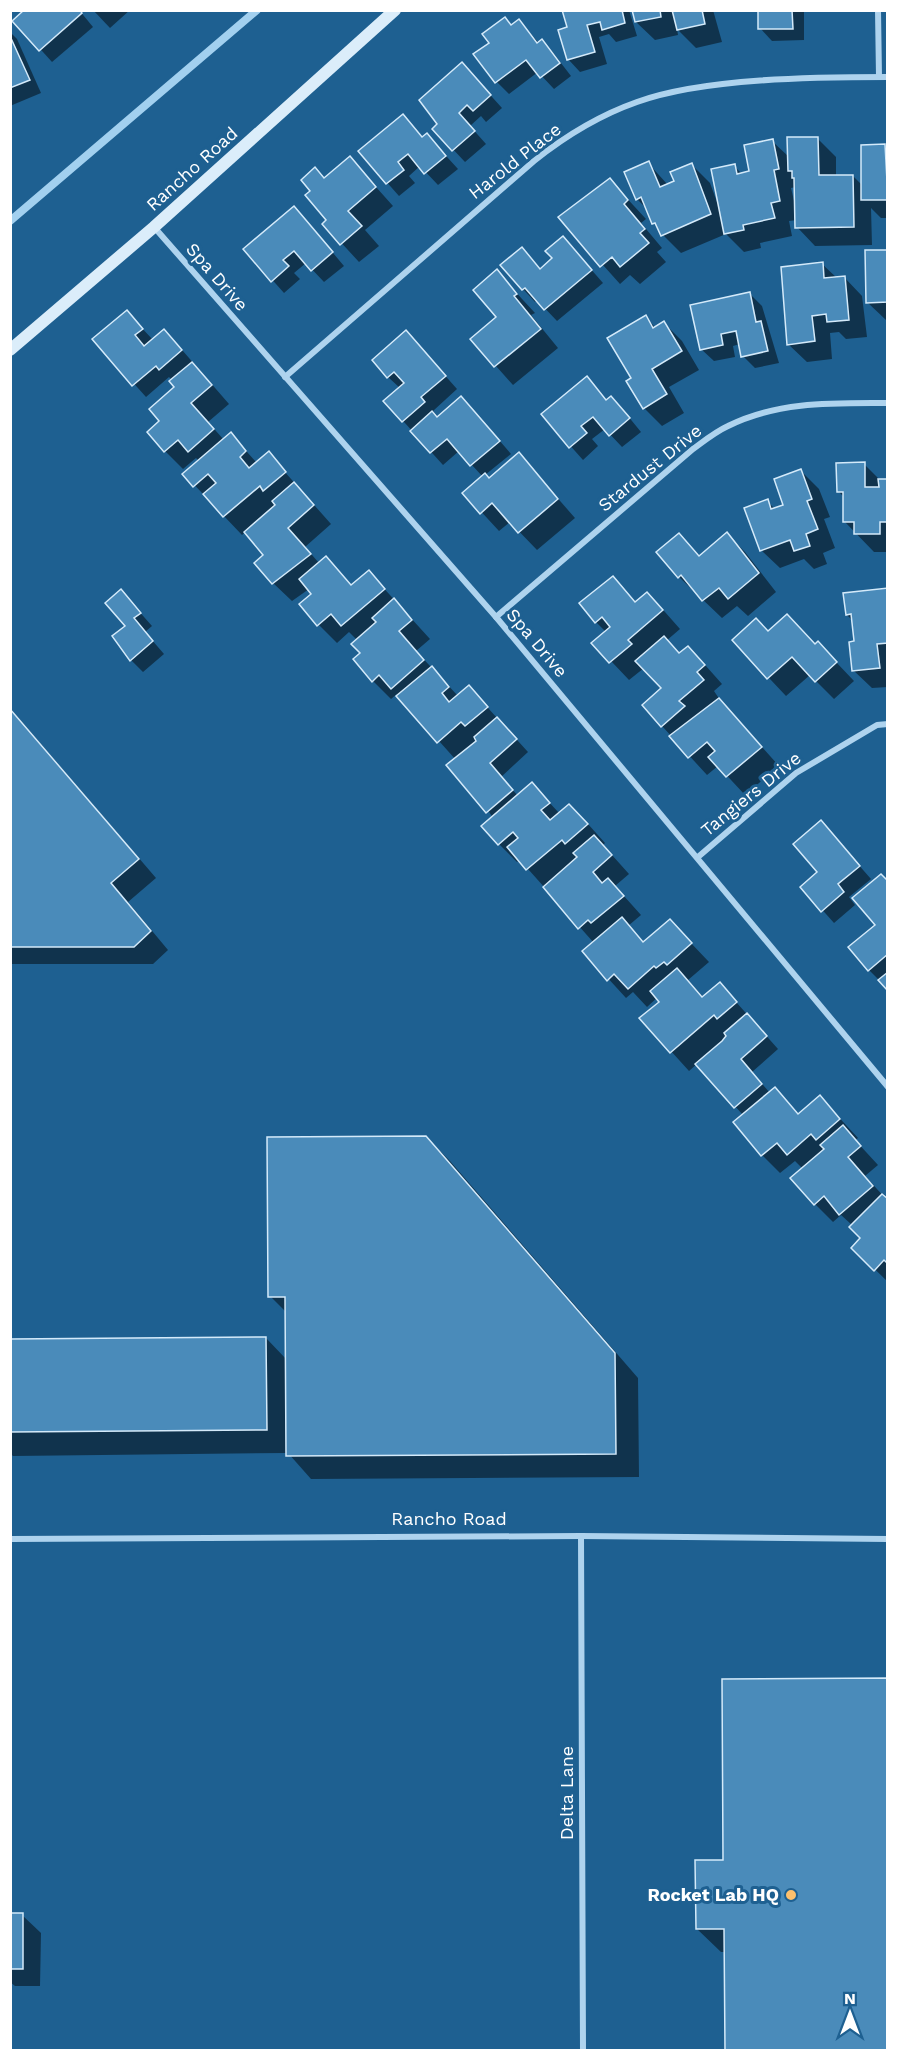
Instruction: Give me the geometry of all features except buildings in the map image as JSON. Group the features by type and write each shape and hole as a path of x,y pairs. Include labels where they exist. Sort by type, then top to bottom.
{"street":[{"name":"Rancho Road","path":"10,350 154,227 395,10"},
{"path":"878,10 879,76"},
{"name":"Harold Place","path":"285,377 534,161 558,142 599,120 637,102 687,90 747,82 888,76"},
{"name":"Spa Drive","path":"154,227 496,617 888,1087"},
{"name":"Stardust Drive","path":"496,617 693,449 728,426 770,411 809,403 888,403"},
{"name":"Tangiers Drive","path":"698,857 796,773 877,725 888,724"},
{"name":"Rancho Road","path":"10,1539 581,1536 888,1539"},
{"name":"Delta Lane","path":"581,1536 583,2050"}],"waterway":[{"path":"10,221 257,10"}],"place":[{"name":"Rocket Lab HQ","path":"791,1895"}]}
